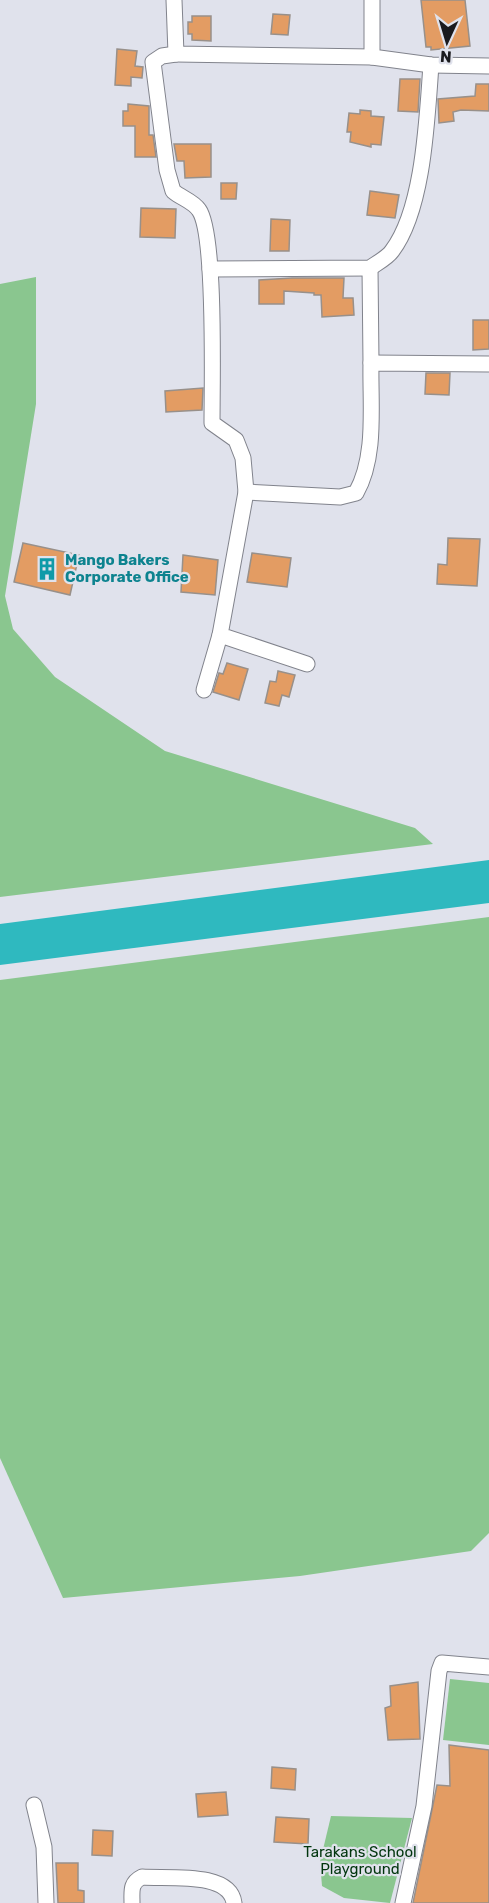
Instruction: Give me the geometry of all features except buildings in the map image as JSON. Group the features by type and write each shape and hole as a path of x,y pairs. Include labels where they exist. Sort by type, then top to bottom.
{"street":[{"path":"174,0 176,54"},
{"path":"372,0 372,57"},
{"path":"204,690 220,634 246,492 243,458 236,440 212,423 210,268 203,218 192,202 173,191 167,170 153,62 162,56 176,54 372,57 431,65 489,66"},
{"path":"210,268 370,268 390,254 401,238 416,194 427,119 431,65"},
{"path":"246,492 339,497 356,493 364,478 369,453 370,268"},
{"path":"371,363 489,364"},
{"path":"220,634 307,664"},
{"path":"402,1903 424,1806 439,1671 442,1663 449,1662 489,1667"},
{"path":"34,1805 44,1847 46,1903"},
{"path":"132,1903 132,1885 142,1877 214,1881 233,1894 234,1903"}],"green space":[{"path":"36,277 36,404 5,596 13,629 55,677 165,751 415,828 433,844 0,897 0,284"},
{"path":"489,917 489,1533 471,1551 300,1576 63,1598 0,1458 0,980"},
{"path":"450,1679 489,1683 489,1745 443,1740"},
{"name":"Tarakans School Playground","path":"331,1816 412,1818 390,1903 344,1898 322,1886 320,1862"}],"water":[{"path":"489,860 489,903 0,965 0,924"}],"place":[{"name":"Mango Bakers Corporate Office","path":"47,569"}]}
